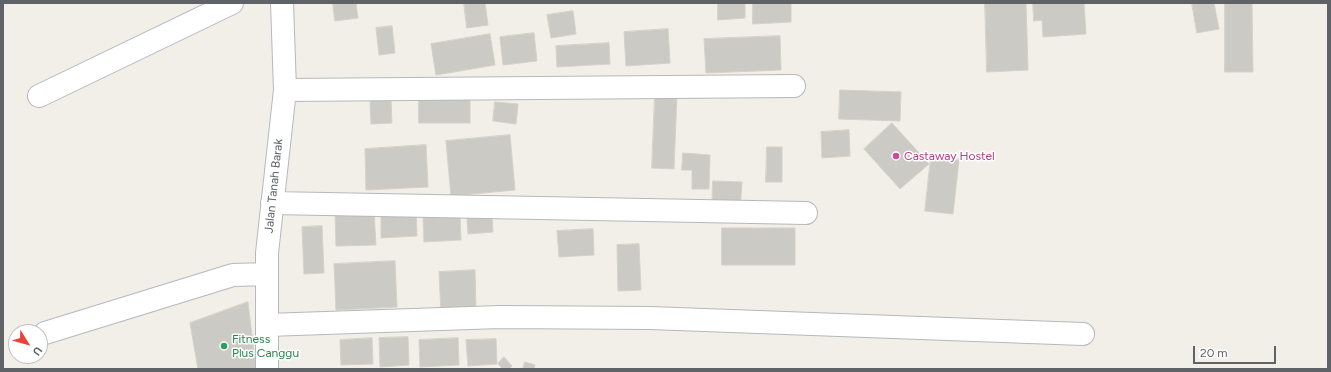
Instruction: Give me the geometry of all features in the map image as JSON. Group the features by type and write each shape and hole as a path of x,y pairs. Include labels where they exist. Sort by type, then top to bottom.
{"street":[{"path":"39,96 232,3"},
{"name":"Jalan Tanah Barak","path":"267,369 266,274 272,204 285,90 282,3"},
{"path":"285,90 794,86"},
{"path":"272,204 806,213"},
{"path":"48,332 233,274 266,274"},
{"path":"267,325 500,317 650,318 1083,334"}],"building":[{"path":"333,3 356,3 358,18 335,21"},
{"path":"464,3 485,3 488,25 467,28"},
{"path":"718,3 745,3 745,18 718,20"},
{"path":"753,3 791,3 791,22 753,24"},
{"path":"985,3 1026,3 1028,70 987,72"},
{"path":"1033,3 1084,3 1086,34 1043,37 1042,20 1034,21"},
{"path":"1192,3 1214,3 1219,29 1197,33"},
{"path":"1225,3 1252,3 1253,72 1225,72"},
{"path":"573,11 576,34 551,38 547,15"},
{"path":"392,26 395,53 379,55 376,28"},
{"path":"668,29 670,63 626,66 624,32"},
{"path":"534,33 537,61 503,65 500,37"},
{"path":"490,34 495,65 436,75 431,44"},
{"path":"780,36 781,70 706,73 704,39"},
{"path":"609,43 610,64 557,67 556,46"},
{"path":"840,90 901,92 900,121 839,119"},
{"path":"655,94 677,94 674,169 652,168"},
{"path":"419,96 470,96 470,123 419,123"},
{"path":"391,100 392,123 371,124 370,101"},
{"path":"495,102 518,104 516,124 493,121"},
{"name":"Castaway Hostel","path":"892,123 929,164 900,189 864,149"},
{"path":"849,130 850,156 822,158 821,132"},
{"path":"510,135 515,190 451,196 446,141"},
{"path":"426,145 428,187 366,190 365,149"},
{"path":"767,147 782,147 782,182 766,182"},
{"path":"683,153 710,155 709,189 692,189 692,170 682,170"},
{"path":"931,157 959,160 953,214 925,211"},
{"path":"713,181 742,182 740,212 712,211"},
{"path":"374,210 376,245 336,246 335,212"},
{"path":"416,212 417,236 381,238 381,214"},
{"path":"460,216 461,240 424,242 423,218"},
{"path":"492,218 493,232 468,234 467,219"},
{"path":"322,226 324,273 304,274 302,227"},
{"path":"722,228 795,228 795,265 722,265"},
{"path":"593,229 594,255 559,257 557,231"},
{"path":"639,244 641,290 618,291 617,245"},
{"path":"395,261 397,307 336,310 334,264"},
{"path":"475,270 476,310 441,312 439,272"},
{"name":"Fitness Plus Canggu","path":"248,302 256,369 198,369 190,323"},
{"path":"408,337 409,365 380,367 379,338"},
{"path":"372,338 373,364 341,365 340,340"},
{"path":"458,338 459,365 420,367 419,340"},
{"path":"496,339 497,364 468,366 466,340"},
{"path":"504,357 512,366 509,369 503,369 498,364"},
{"path":"525,362 535,365 534,369 523,369"}],"place":[{"name":"Castaway Hostel","path":"896,156"},
{"name":"Fitness Plus Canggu","path":"224,346"}]}
